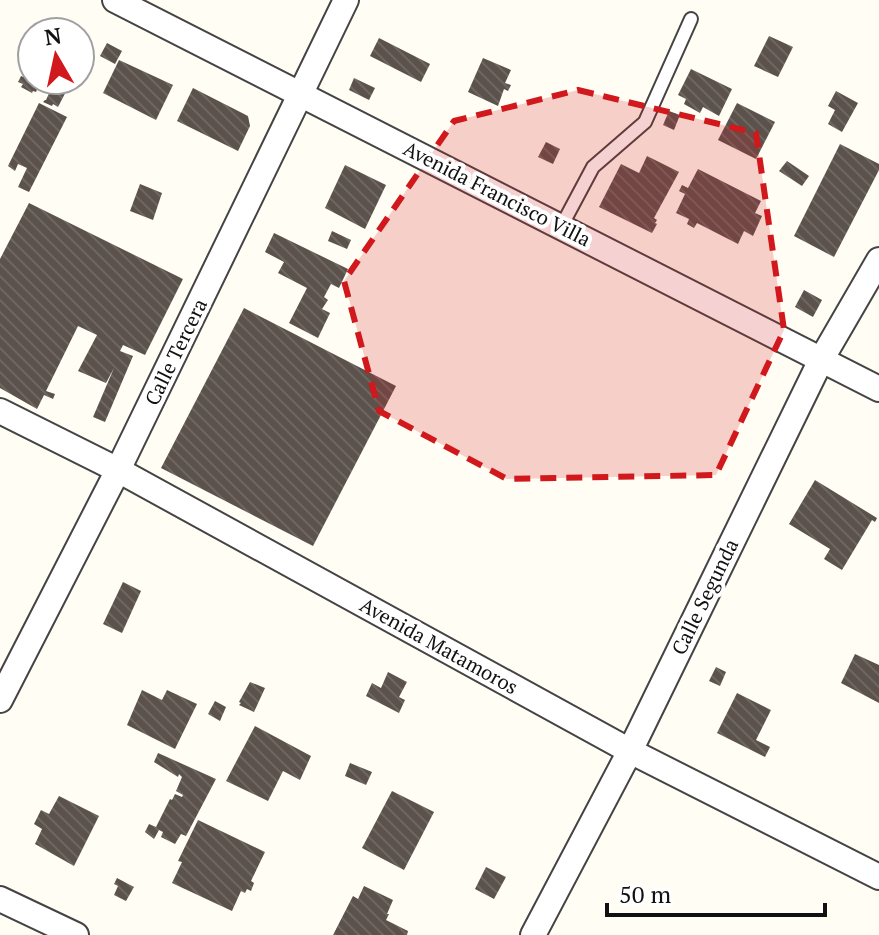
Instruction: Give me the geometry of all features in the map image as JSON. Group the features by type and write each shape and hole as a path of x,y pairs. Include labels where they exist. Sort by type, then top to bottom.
{"street":[{"name":"Avenida Francisco Villa","path":"115,0 879,389"},
{"name":"Calle Tercera","path":"0,700 118,470 346,0"},
{"name":"Calle Segunda","path":"533,935 630,751 821,360 879,260"},
{"name":"Avenida Matamoros","path":"0,411 118,470 630,751 879,877"},
{"path":"0,899 76,935"}],"lane":[{"path":"561,227 593,167 645,122 691,19"}],"highlighted area":[{"path":"578,90 756,133 784,330 716,475 507,479 379,411 344,281 454,121"}],"building":[{"path":"769,36 793,47 778,77 754,66"},
{"path":"379,38 430,64 421,82 370,56"},
{"path":"107,43 122,51 115,64 100,56"},
{"path":"483,58 511,70 505,83 511,85 508,91 504,89 498,106 468,92"},
{"path":"119,60 173,85 156,120 103,93"},
{"path":"691,69 732,89 719,116 703,107 700,113 684,104 686,99 678,95"},
{"path":"354,78 375,88 369,100 349,90"},
{"path":"193,88 248,116 250,126 238,151 177,121"},
{"path":"836,91 858,103 842,132 828,124 835,110 828,106"},
{"path":"48,96 64,96 58,107 43,102"},
{"path":"39,103 67,117 29,192 18,187 27,168 18,164 15,171 8,166"},
{"path":"737,103 775,122 756,159 718,140"},
{"path":"669,111 680,115 674,130 663,125"},
{"path":"546,142 560,149 553,164 538,157"},
{"path":"840,144 879,164 879,170 834,257 794,236"},
{"path":"647,156 679,172 654,218 657,224 652,233 599,207 621,164 639,173"},
{"path":"787,161 809,176 802,186 779,171"},
{"path":"345,165 386,185 365,229 325,208"},
{"path":"698,169 761,201 755,213 762,216 753,236 744,231 738,244 697,223 694,228 687,224 689,219 676,213 685,194 679,191 682,185 688,188"},
{"path":"140,184 162,193 153,220 130,211"},
{"path":"29,203 183,279 145,355 123,345 120,351 133,356 105,422 93,417 114,368 106,383 78,371 97,335 78,326 46,391 55,394 53,399 44,395 37,409 0,388 0,259"},
{"path":"332,231 351,240 347,249 328,241"},
{"path":"274,233 348,269 339,288 331,284 324,297 328,300 322,309 330,313 318,338 289,323 307,288 278,273 284,262 265,252"},
{"path":"804,290 822,300 813,317 795,307"},
{"path":"244,308 396,386 313,546 161,468"},
{"path":"815,480 877,518 875,522 872,520 842,570 824,559 830,549 789,524"},
{"path":"123,582 141,591 122,633 103,624"},
{"path":"855,654 879,665 879,703 841,683"},
{"path":"716,667 726,672 720,686 709,681"},
{"path":"388,672 407,682 399,697 405,700 399,713 366,696 372,683 381,688"},
{"path":"250,682 265,688 254,712 239,705"},
{"path":"142,690 162,700 167,690 197,704 175,749 127,725"},
{"path":"737,693 771,710 756,740 770,747 765,757 717,733"},
{"path":"215,701 226,707 220,721 208,714"},
{"path":"255,726 311,756 300,780 283,771 268,801 226,781"},
{"path":"158,753 216,779 186,836 181,834 175,844 161,837 163,832 159,830 154,839 145,832 149,824 156,827 175,794 183,795 176,791 182,777 154,762"},
{"path":"350,763 372,772 366,785 345,776"},
{"path":"392,791 434,812 404,870 362,848"},
{"path":"59,796 99,816 74,866 35,844 42,829 34,824 41,810 49,814"},
{"path":"198,820 265,852 251,881 254,883 251,891 241,891 232,911 172,883 182,862 178,861"},
{"path":"486,867 506,877 494,899 475,889"},
{"path":"117,878 134,887 126,901 114,895"},
{"path":"364,886 393,900 386,920 408,931 407,935 333,935 353,896 358,899"}]}
